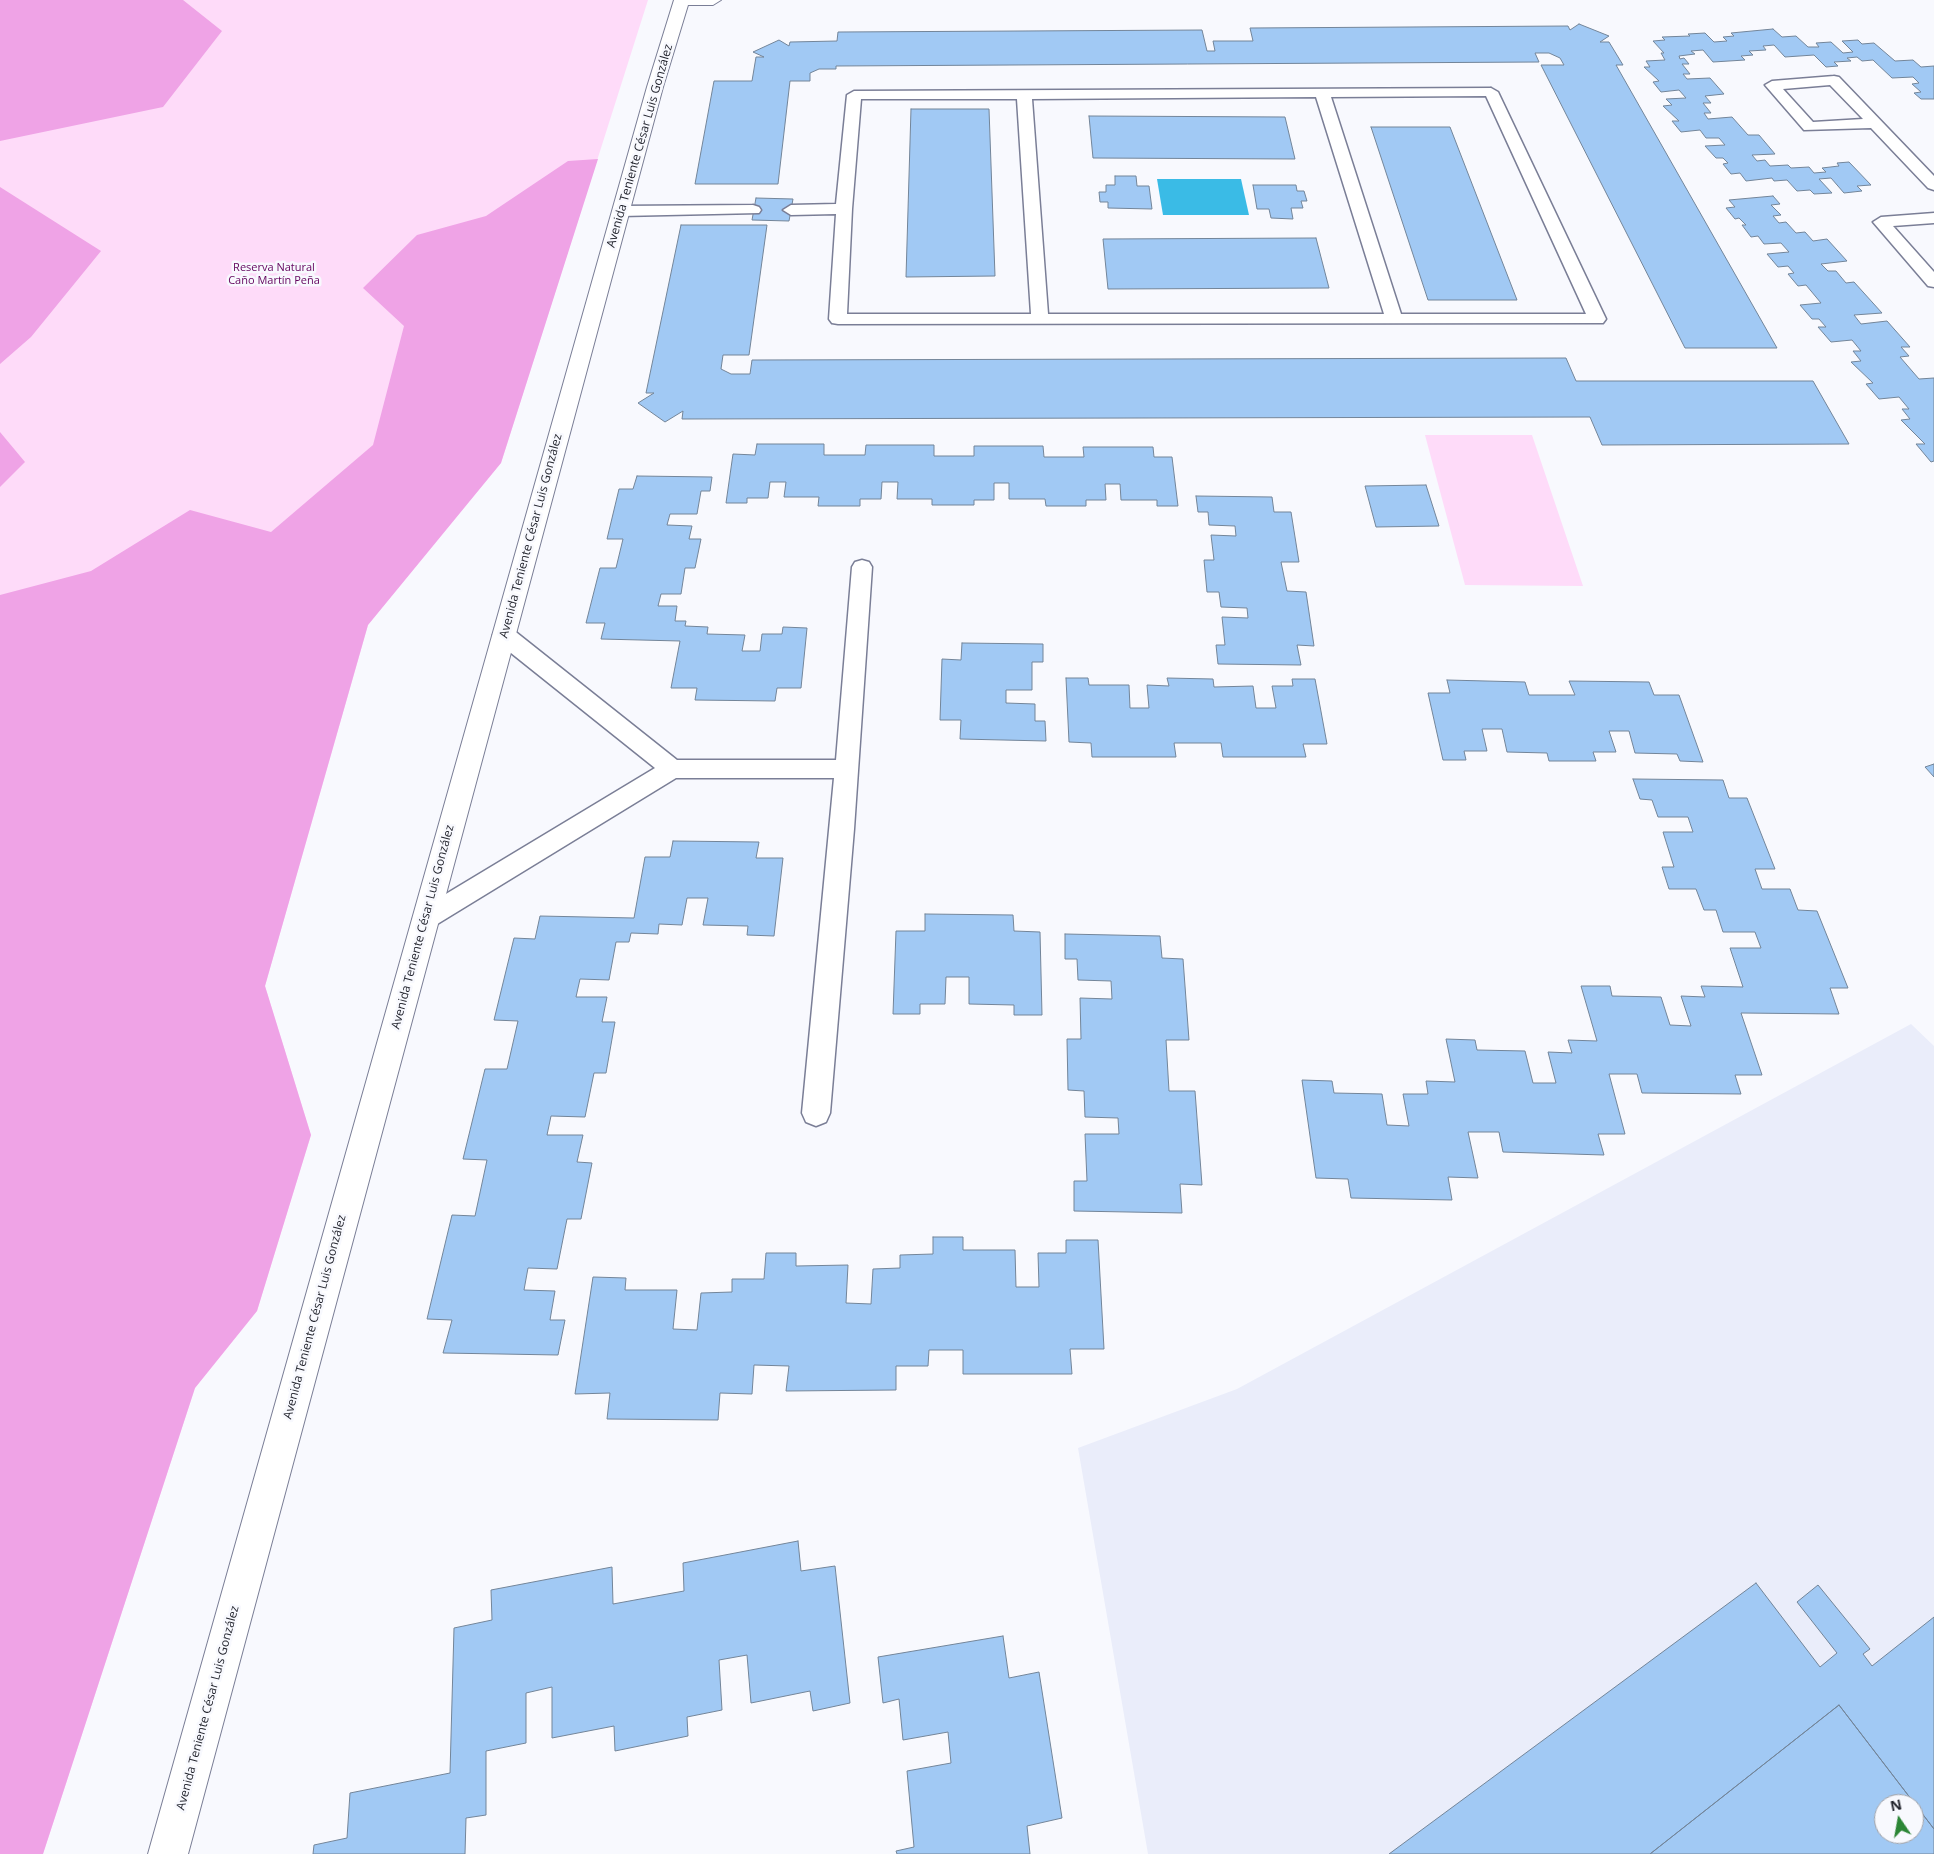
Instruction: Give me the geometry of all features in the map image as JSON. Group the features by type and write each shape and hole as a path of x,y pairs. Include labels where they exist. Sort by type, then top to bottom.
{"street":[{"path":"682,0 713,0"},
{"name":"Avenida Teniente César Luis González","path":"168,1854 655,87 682,0"}],"lane":[{"path":"1874,123 1809,127 1772,85 1834,80 1934,185"},
{"path":"1322,92 1394,319"},
{"path":"1491,92 1597,319 838,319 844,209 854,95 1024,94 1491,92"},
{"path":"1024,94 1040,319"},
{"path":"791,210 844,209"},
{"path":"621,211 753,210"},
{"path":"1934,218 1881,222 1934,282"},
{"path":"816,1112 862,567"},
{"path":"504,635 672,769"},
{"path":"425,919 672,769 846,769"}],"shaded area":[{"path":"0,0 183,0 222,31 163,107 0,141"},
{"path":"598,159 501,463 368,625 265,986 311,1135 257,1311 195,1388 43,1854 0,1854 0,595 91,571 190,510 271,532 373,445 404,326 363,288 417,235 486,216 568,161"},
{"path":"0,187 101,251 31,337 0,364"},
{"path":"0,432 25,462 0,487"},
{"path":"1911,1024 1934,1046 1934,1854 1148,1854 1078,1448 1237,1389"}],"green space":[{"name":"Reserva Natural Caño Martín Peña","path":"0,0 648,0 501,463 368,625 265,986 311,1135 257,1311 195,1388 43,1854 0,1854"},
{"path":"1425,435 1532,435 1583,586 1465,585"}],"water":[{"path":"1157,179 1241,179 1249,215 1163,215"}],"building":[{"path":"1579,24 1609,36 1600,42 1609,42 1623,65 1616,65 1777,348 1685,348 1541,65 1564,65 1560,58 1549,53 1535,53 1539,62 836,66 836,69 819,69 810,73 810,81 790,81 778,184 695,184 714,81 752,81 756,57 764,57 753,52 779,40 789,46 790,42 837,41 838,32 1202,30 1207,51 1215,51 1213,41 1253,41 1250,28 1568,26 1570,30"},
{"path":"1773,29 1782,37 1796,36 1808,47 1819,47 1816,43 1831,42 1843,53 1853,52 1842,41 1858,40 1862,44 1874,43 1895,61 1913,60 1921,67 1934,66 1934,99 1921,99 1914,93 1921,92 1912,84 1919,83 1913,77 1892,78 1873,60 1862,61 1857,57 1847,58 1851,61 1834,62 1838,66 1826,67 1814,55 1785,57 1774,45 1763,46 1766,50 1749,51 1753,55 1741,56 1745,60 1713,62 1703,50 1691,51 1695,54 1679,56 1680,59 1684,58 1689,64 1682,64 1690,74 1683,74 1687,79 1710,78 1724,94 1705,96 1711,103 1703,103 1711,113 1704,113 1708,119 1732,117 1748,135 1759,135 1775,154 1752,155 1757,161 1765,160 1770,166 1809,167 1814,173 1826,172 1822,168 1839,166 1837,163 1849,162 1871,185 1857,186 1862,191 1844,193 1831,178 1819,179 1832,193 1814,194 1810,190 1797,191 1787,180 1774,181 1772,178 1746,181 1740,173 1731,174 1723,164 1728,163 1723,158 1716,158 1705,146 1725,145 1719,138 1706,138 1700,130 1681,132 1672,121 1679,121 1663,106 1672,105 1666,99 1686,98 1679,90 1661,92 1653,82 1659,81 1644,67 1650,67 1646,61 1665,60 1661,53 1664,53 1653,41 1665,40 1662,37 1690,36 1688,34 1705,33 1714,42 1727,41 1723,37 1734,36 1731,33"},
{"path":"911,109 989,109 995,276 906,277"},
{"path":"1089,116 1285,117 1295,159 1093,158"},
{"path":"1371,127 1450,127 1517,300 1428,300"},
{"path":"1115,176 1136,176 1137,186 1149,186 1152,209 1108,208 1108,202 1100,202 1099,192 1106,192 1106,185 1115,185"},
{"path":"1253,185 1296,185 1297,191 1304,191 1307,201 1301,201 1303,208 1291,208 1293,219 1271,218 1269,209 1257,209"},
{"path":"1773,196 1780,204 1771,205 1781,215 1773,216 1779,223 1786,222 1796,233 1805,232 1813,241 1827,239 1847,261 1821,264 1828,271 1836,271 1846,283 1854,282 1882,313 1854,315 1861,324 1887,321 1910,347 1901,347 1909,356 1900,357 1919,379 1934,378 1934,461 1931,462 1916,444 1925,444 1901,420 1910,419 1902,409 1909,409 1899,397 1879,399 1866,384 1873,383 1851,362 1861,361 1853,351 1861,351 1852,340 1831,342 1818,327 1826,327 1819,319 1812,319 1800,305 1821,303 1806,285 1798,286 1788,274 1794,273 1788,266 1778,267 1767,254 1789,252 1781,243 1764,244 1758,236 1751,237 1742,225 1746,225 1739,218 1735,219 1726,208 1735,207 1729,200"},
{"path":"756,198 793,199 789,221 752,220"},
{"path":"681,225 767,225 749,355 723,355 721,369 731,374 750,374 752,360 1566,358 1576,381 1813,381 1849,444 1602,445 1590,417 682,419 683,411 665,422 638,403 654,393 646,393"},
{"path":"1316,238 1329,288 1108,289 1103,239"},
{"path":"757,444 824,444 824,455 865,455 866,445 934,445 934,456 974,456 974,446 1043,446 1044,457 1084,457 1083,447 1153,447 1154,457 1172,457 1178,506 1157,506 1157,500 1121,500 1120,484 1105,484 1106,500 1086,500 1086,506 1046,506 1045,499 1009,499 1009,483 994,483 994,500 974,500 974,505 932,505 932,499 897,499 898,482 882,482 881,499 860,499 860,506 818,506 819,497 784,497 786,482 770,482 768,498 747,498 747,503 726,503 733,454 755,455"},
{"path":"637,476 712,477 710,491 701,491 697,514 670,514 667,525 692,526 689,539 701,539 695,568 685,568 681,594 661,594 658,606 677,606 675,621 686,621 685,626 708,627 707,634 745,635 742,651 760,651 762,634 782,634 783,627 807,628 801,688 777,688 775,701 695,700 697,688 671,688 680,641 601,639 605,623 586,623 600,568 616,568 623,539 607,539 619,489 633,489"},
{"path":"1426,485 1439,526 1376,527 1365,486"},
{"path":"1196,496 1272,497 1274,512 1291,512 1299,562 1281,562 1287,591 1306,592 1314,646 1297,645 1301,665 1218,664 1216,645 1225,645 1222,617 1248,618 1247,608 1221,607 1219,592 1207,592 1204,560 1214,560 1211,535 1236,536 1235,526 1209,525 1208,512 1198,512"},
{"path":"962,643 1043,644 1043,662 1032,662 1032,690 1006,690 1006,703 1035,704 1035,721 1045,721 1046,741 960,739 961,720 940,720 942,659 961,660"},
{"path":"1066,678 1088,678 1089,685 1129,685 1130,708 1149,708 1147,685 1169,686 1167,678 1213,679 1214,687 1253,686 1256,708 1276,708 1272,686 1293,686 1292,679 1315,679 1327,744 1303,744 1306,757 1223,757 1221,743 1174,743 1176,757 1092,757 1091,743 1069,742"},
{"path":"1447,680 1525,682 1529,695 1575,695 1569,681 1649,682 1654,695 1679,695 1703,762 1680,761 1677,754 1635,753 1629,731 1609,731 1616,752 1593,752 1596,761 1549,761 1547,753 1507,752 1502,729 1482,729 1487,751 1464,751 1466,760 1443,760 1428,693 1450,693"},
{"path":"1934,764 1934,777 1925,767"},
{"path":"1633,779 1723,780 1729,798 1747,798 1775,869 1755,869 1762,889 1790,889 1798,910 1817,911 1848,988 1830,988 1839,1014 1741,1013 1762,1075 1735,1075 1741,1094 1642,1093 1637,1074 1609,1074 1625,1134 1598,1134 1604,1155 1503,1152 1499,1132 1468,1132 1478,1178 1448,1177 1452,1200 1351,1198 1348,1179 1316,1178 1302,1080 1332,1081 1334,1093 1382,1094 1387,1125 1409,1126 1403,1094 1428,1094 1426,1081 1455,1082 1446,1039 1475,1040 1477,1050 1525,1051 1533,1083 1556,1083 1548,1052 1572,1053 1568,1040 1597,1041 1581,986 1610,986 1612,996 1661,997 1670,1025 1691,1026 1681,996 1705,997 1701,986 1743,987 1730,948 1761,948 1755,932 1723,932 1716,910 1704,910 1696,889 1669,889 1662,867 1674,867 1663,832 1693,832 1688,817 1658,817 1652,800 1640,799"},
{"path":"673,841 759,842 756,858 783,858 774,936 747,935 748,926 703,925 708,898 687,898 682,925 659,924 658,934 631,933 629,942 616,942 609,980 580,979 576,997 607,997 602,1022 615,1022 606,1073 594,1073 585,1117 551,1116 547,1135 583,1135 577,1162 592,1163 581,1219 567,1219 557,1269 528,1268 524,1290 555,1291 550,1320 565,1320 558,1355 443,1353 452,1320 427,1319 452,1215 475,1216 487,1160 463,1159 485,1069 507,1069 518,1021 494,1020 514,938 535,939 540,916 634,918 645,857 670,857"},
{"path":"925,914 1013,915 1014,931 1040,932 1042,1015 1014,1015 1014,1005 969,1004 969,977 946,977 945,1004 920,1004 920,1014 893,1014 896,931 925,931"},
{"path":"1065,934 1160,936 1162,958 1183,959 1189,1040 1166,1040 1169,1091 1195,1091 1202,1185 1180,1184 1182,1213 1074,1211 1074,1181 1087,1181 1085,1134 1119,1134 1118,1118 1085,1117 1084,1091 1068,1090 1067,1039 1081,1039 1080,998 1112,999 1111,981 1078,980 1077,959 1065,959"},
{"path":"933,1237 963,1237 963,1250 1015,1250 1016,1287 1039,1287 1038,1253 1066,1253 1066,1240 1098,1240 1104,1349 1070,1349 1072,1374 963,1374 963,1350 929,1350 928,1366 896,1366 896,1390 786,1391 789,1366 754,1365 752,1394 720,1393 718,1420 607,1419 610,1393 575,1394 593,1277 626,1278 625,1290 677,1290 673,1329 697,1330 701,1293 732,1292 732,1279 764,1279 766,1253 796,1253 796,1266 848,1265 846,1303 871,1304 873,1269 900,1268 900,1255 933,1254"},
{"path":"798,1541 801,1571 835,1566 850,1703 813,1711 810,1691 751,1703 747,1655 719,1660 722,1710 687,1717 688,1736 615,1751 614,1726 552,1738 552,1687 526,1693 526,1743 486,1751 486,1815 466,1818 465,1854 313,1854 314,1845 347,1838 350,1793 450,1773 454,1628 492,1620 491,1590 612,1567 613,1604 684,1591 683,1563"},
{"path":"1756,1583 1820,1667 1837,1653 1797,1602 1818,1585 1870,1649 1863,1654 1872,1666 1934,1617 1934,1829 1924,1816 1924,1794 1907,1794 1839,1705 1650,1854 1389,1854"},
{"path":"1003,1636 1009,1678 1039,1672 1062,1818 1027,1826 1030,1854 897,1854 896,1851 914,1847 907,1771 951,1763 948,1732 903,1740 899,1699 883,1703 878,1657"},
{"path":"1839,1705 1907,1794 1874,1794 1874,1844 1924,1844 1924,1816 1934,1829 1934,1854 1650,1854"}]}
